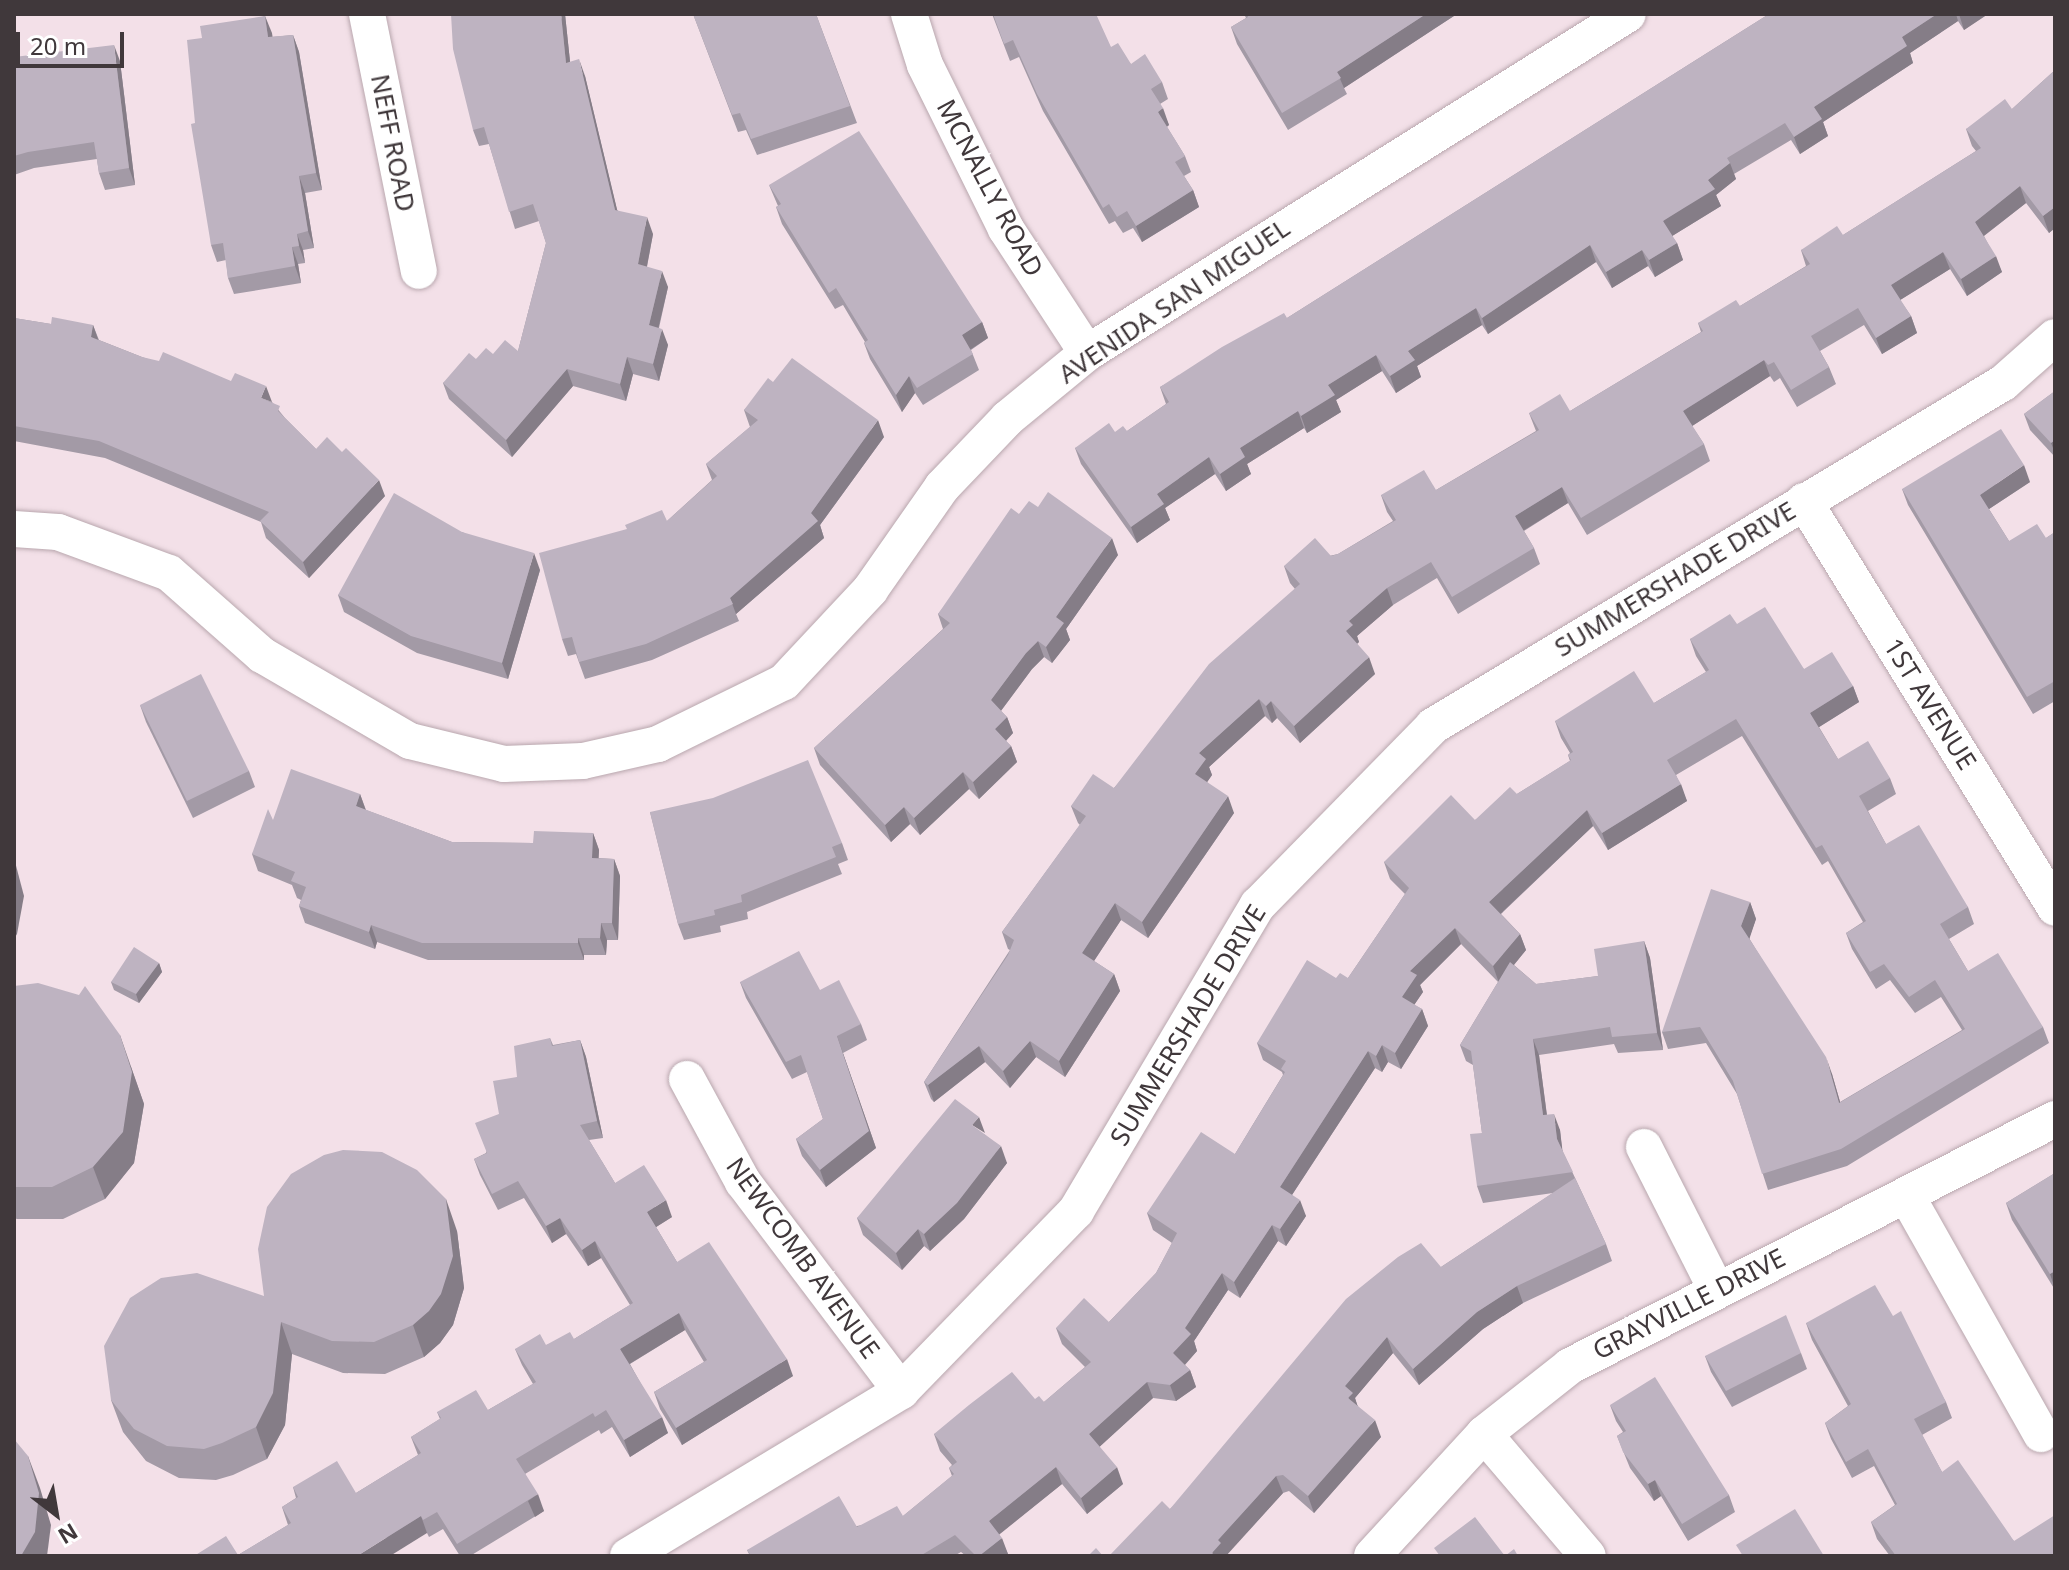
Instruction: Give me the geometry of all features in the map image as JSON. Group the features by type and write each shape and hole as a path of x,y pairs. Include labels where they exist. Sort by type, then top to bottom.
{"street":[{"name":"NEFF ROAD","path":"367,14 419,271"},
{"name":"MCNALLY ROAD","path":"909,14 925,65 1006,229 1087,353"},
{"name":"AVENIDA SAN MIGUEL","path":"14,529 58,532 169,573 262,655 410,741 504,764 583,761 658,744 784,682 870,590 942,487 1008,418 1087,353 1628,14"},
{"name":"SUMMERSHADE DRIVE","path":"628,1556 901,1391 1076,1211 1258,905 1433,726 2003,383 2055,337"},
{"name":"1ST AVENUE","path":"1804,501 2055,908"},
{"name":"NEWCOMB AVENUE","path":"687,1079 743,1182 901,1391"},
{"name":"GRAYVILLE DRIVE","path":"1372,1556 1484,1434 1570,1366 1715,1287 1908,1198 2055,1119"},
{"path":"1644,1147 1715,1287"},
{"path":"1908,1198 2041,1434"},
{"path":"1484,1434 1588,1556"}],"building":[{"path":"451,14 561,14 566,63 579,59 615,210 647,217 638,264 662,271 649,325 662,329 653,364 627,357 620,384 567,369 506,440 443,383 469,353 476,359 486,348 493,354 505,340 518,351 546,243 533,204 509,212 484,127 473,130 453,49"},
{"path":"693,14 816,14 850,106 751,139 740,113 732,115"},
{"path":"993,14 1096,14 1111,47 1118,43 1131,64 1145,54 1162,82 1151,89 1163,108 1158,112 1185,156 1175,162 1193,190 1136,226 1127,211 1117,217 1109,204 1103,208 1037,94 1013,40 1004,44"},
{"path":"1247,14 1426,14 1337,72 1341,78 1282,113 1231,27 1248,17"},
{"path":"1769,14 1937,14 1902,37 1907,46 1814,107 1822,119 1794,137 1785,123 1727,158 1730,163 1708,180 1715,189 1663,221 1677,243 1649,260 1642,250 1606,272 1590,245 1482,318 1476,308 1408,351 1415,360 1390,376 1376,355 1328,385 1335,395 1301,416 1298,411 1240,448 1245,457 1220,474 1209,457 1157,494 1164,504 1131,527 1075,448 1109,423 1115,432 1123,426 1127,431 1169,402 1160,387 1222,347 1284,313 1287,318"},
{"path":"265,16 268,37 293,35 316,173 299,176 308,231 297,234 299,246 292,247 295,266 228,278 223,243 211,245 191,124 195,123 187,40 202,38 200,26"},
{"path":"114,45 129,168 99,173 94,142 14,156 14,57"},
{"path":"2055,70 2055,207 2043,216 2020,186 1975,222 1996,256 1961,279 1943,252 1891,285 1911,316 1876,338 1858,308 1811,336 1829,367 1791,390 1774,362 1768,365 1764,360 1683,411 1704,444 1581,518 1562,487 1515,516 1534,548 1452,597 1431,562 1387,588 1349,621 1353,625 1346,631 1369,657 1294,726 1271,701 1266,706 1259,699 1199,753 1206,759 1195,774 1228,796 1142,922 1115,903 1082,953 1114,974 1059,1061 1030,1041 1003,1071 979,1046 928,1085 924,1082 1008,955 1014,940 1002,932 1086,816 1071,806 1093,774 1114,788 1209,664 1300,584 1284,566 1315,538 1331,556 1338,554 1396,520 1381,495 1424,470 1436,490 1539,430 1529,413 1560,394 1570,411 1703,331 1698,323 1736,300 1740,306 1810,264 1801,250 1837,226 1843,235 1981,148 1966,129 2005,99 2012,109"},
{"path":"859,131 982,322 962,335 973,354 917,388 909,376 896,395 864,343 868,340 836,288 829,293 776,207 781,204 769,185"},
{"path":"52,317 93,325 91,337 142,357 159,361 163,352 231,381 235,373 266,386 261,398 280,406 278,411 316,449 327,437 342,452 346,448 379,480 303,562 260,521 269,512 99,441 14,426 14,318 51,324"},
{"path":"792,358 878,420 811,513 818,521 730,598 733,604 646,644 579,662 572,637 562,639 539,553 627,529 625,525 662,510 667,521 717,476 706,464 758,420 744,410 768,378 773,382"},
{"path":"2055,391 2055,440 2051,443 2024,414"},
{"path":"2001,429 2024,465 1980,495 2009,541 2037,524 2046,538 2055,532 2055,681 2027,697 1902,489"},
{"path":"1048,492 1112,538 1056,617 1064,623 1046,647 1038,641 1026,653 991,700 1007,717 995,729 1011,746 973,782 963,772 914,818 904,807 885,825 814,748 950,623 938,614 1011,508 1019,514 1029,501 1038,507"},
{"path":"394,493 462,532 534,553 502,663 411,636 338,595"},
{"path":"1765,607 1804,669 1832,652 1853,686 1810,713 1838,759 1868,741 1890,778 1859,796 1886,844 1919,825 1968,907 1940,924 1968,971 1998,953 2043,1027 1841,1149 1762,1174 1733,1081 1700,1027 1662,1032 1711,889 1750,902 1741,926 1826,1057 1839,1103 1965,1029 1935,980 1909,997 1884,964 1870,972 1846,933 1866,921 1822,845 1816,848 1736,719 1667,760 1681,784 1602,833 1587,810 1489,902 1520,934 1493,966 1455,928 1410,971 1417,975 1402,997 1422,1009 1395,1053 1382,1045 1376,1056 1368,1051 1280,1187 1300,1200 1280,1229 1272,1225 1234,1282 1222,1273 1185,1328 1191,1334 1173,1353 1190,1370 1170,1385 1147,1382 1089,1434 1117,1467 1081,1498 1056,1467 989,1521 1002,1538 979,1556 955,1535 920,1556 751,1556 747,1550 839,1496 857,1527 897,1506 903,1516 954,1474 949,1468 957,1462 934,1434 969,1405 1012,1372 1035,1399 1039,1396 1044,1402 1091,1362 1056,1328 1084,1298 1109,1322 1156,1273 1177,1233 1147,1213 1201,1132 1235,1154 1285,1072 1281,1069 1286,1061 1257,1043 1307,960 1336,978 1340,973 1348,978 1409,888 1384,862 1451,795 1475,820 1510,787 1517,794 1571,760 1568,755 1573,752 1555,721 1634,671 1654,703 1709,670 1690,639 1730,614 1737,624"},
{"path":"201,674 249,771 187,801 140,705"},
{"path":"808,760 842,843 832,847 836,857 741,895 742,902 714,910 715,915 678,924 650,812 713,798"},
{"path":"291,769 360,794 356,806 452,842 533,843 534,831 593,833 592,858 614,859 612,923 601,923 600,938 578,938 578,943 422,943 371,925 369,932 299,906 306,887 291,881 295,872 252,854 268,809 273,820"},
{"path":"1644,941 1657,1033 1612,1037 1610,1027 1533,1039 1543,1115 1554,1114 1557,1139 1573,1172 1477,1186 1470,1134 1482,1133 1471,1051 1460,1045 1510,962 1536,984 1598,976 1594,949"},
{"path":"134,947 159,963 136,994 111,982"},
{"path":"799,951 820,990 839,980 861,1024 837,1036 869,1131 820,1170 796,1139 823,1119 801,1055 786,1062 740,982"},
{"path":"38,983 79,995 85,986 120,1035 132,1072 123,1132 93,1167 52,1187 14,1187 14,986"},
{"path":"550,1038 552,1046 580,1040 597,1121 580,1125 615,1183 644,1165 666,1200 647,1212 677,1262 709,1242 787,1359 676,1428 654,1392 707,1360 679,1313 620,1349 662,1417 624,1440 606,1410 595,1417 593,1413 516,1459 538,1494 457,1544 437,1512 423,1520 421,1516 357,1556 194,1556 226,1536 238,1555 291,1523 282,1507 298,1497 293,1487 337,1461 356,1493 421,1453 411,1437 441,1418 437,1412 476,1390 488,1410 536,1382 515,1349 540,1334 546,1345 570,1332 574,1339 633,1303 595,1241 582,1250 560,1218 546,1226 518,1181 492,1194 474,1159 487,1153 475,1123 499,1114 493,1081 517,1077 514,1046"},
{"path":"955,1099 979,1117 972,1125 1001,1146 957,1203 924,1234 918,1229 896,1253 857,1218"},
{"path":"343,1150 382,1152 417,1170 446,1199 453,1256 441,1294 429,1311 413,1325 374,1342 332,1341 281,1322 273,1393 256,1427 222,1443 204,1449 167,1446 134,1429 111,1400 104,1346 130,1298 161,1278 197,1273 264,1296 258,1249 267,1207 291,1174 324,1155"},
{"path":"2055,1173 2055,1271 2050,1274 2006,1203"},
{"path":"1575,1178 1606,1244 1517,1286 1477,1312 1413,1369 1387,1337 1345,1386 1353,1393 1348,1398 1375,1420 1308,1496 1283,1475 1276,1476 1218,1540 1221,1543 1212,1553 1215,1556 1109,1556 1162,1501 1170,1509 1346,1299 1398,1257 1421,1243 1441,1267"},
{"path":"1875,1285 1893,1316 1901,1311 1946,1402 1914,1419 1942,1472 1958,1460 2014,1541 2055,1515 2055,1556 1896,1556 1871,1522 1897,1504 1868,1449 1846,1462 1825,1423 1851,1404 1806,1323"},
{"path":"1786,1315 1801,1353 1726,1391 1705,1356"},
{"path":"1655,1377 1729,1495 1682,1524 1655,1480 1648,1484 1623,1452 1617,1436 1626,1431 1610,1405"},
{"path":"14,1439 28,1456 39,1493 35,1532 21,1556 14,1556"},
{"path":"1795,1509 1824,1556 1743,1556 1736,1545"},
{"path":"1475,1517 1505,1556 1440,1556 1434,1548"},
{"path":"1096,1548 1103,1556 1088,1556"},
{"path":"1514,1549 1518,1556 1505,1556"}]}
